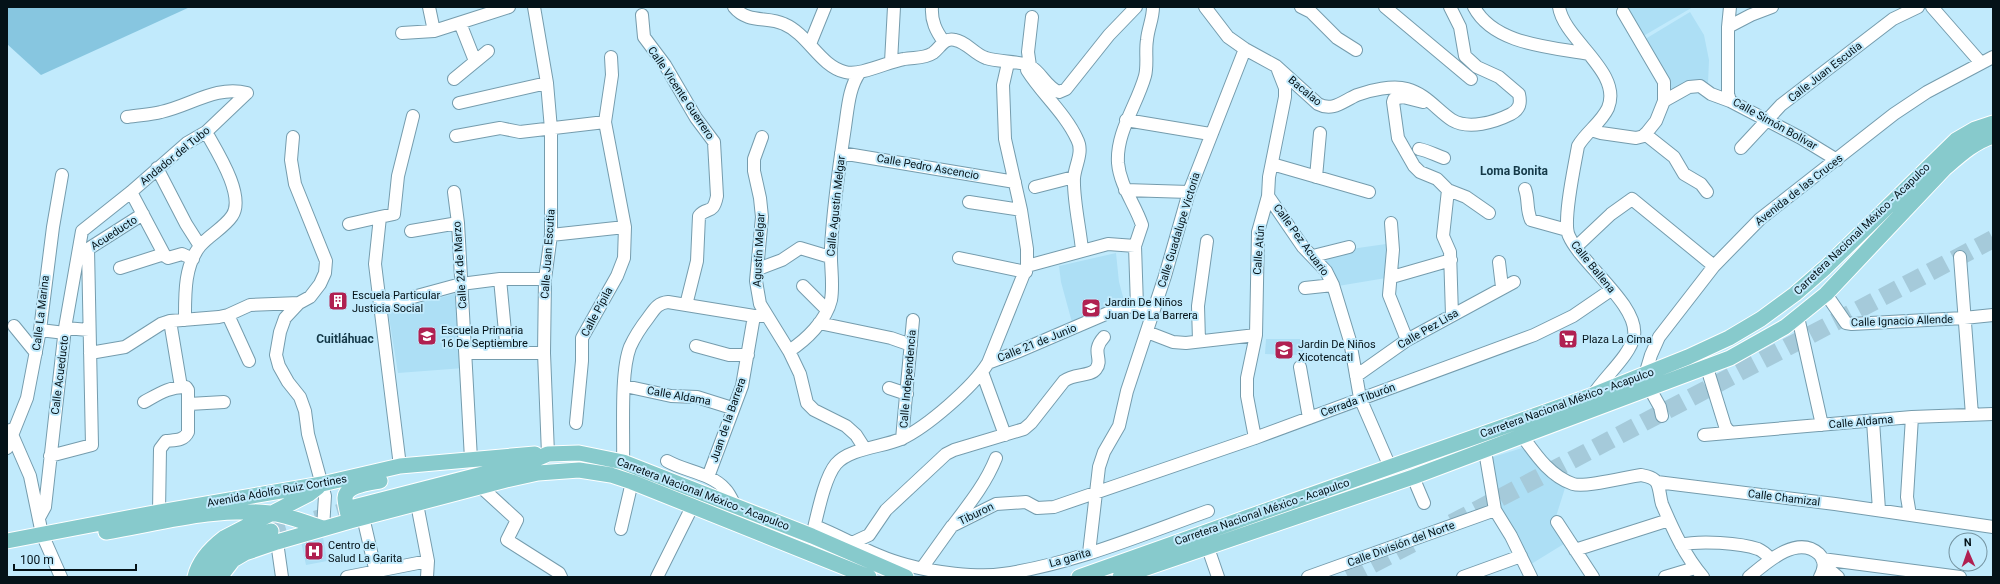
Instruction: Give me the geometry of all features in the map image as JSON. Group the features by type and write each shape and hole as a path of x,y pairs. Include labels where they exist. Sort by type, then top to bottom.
{"main road":[{"name":"Carretera Nacional México - Acapulco","path":"1120,577 1413,477 1523,437 1595,402 1645,375 1730,338 1795,294 1824,268 1956,140 1975,129 1993,123"},
{"name":"Carretera Nacional México - Acapulco","path":"1079,577 1390,467 1595,402 1650,389 1730,358 1785,327 1826,294 1944,169 1960,154 1977,143 1993,136"},
{"path":"1772,311 1785,327"},
{"name":"Carretera Nacional México - Acapulco","path":"274,537 323,528 356,515 529,462 548,454 579,452 623,462 736,508 814,531 906,577"},
{"name":"Avenida Adolfo Ruiz Cortines","path":"7,550 44,538 159,512 322,484 400,466 528,453 548,454"},
{"path":"356,515 345,498 347,492 352,488 395,477 399,473 400,466"},
{"name":"Carretera Nacional México - Acapulco","path":"356,515 417,504 538,473 560,470 579,470 611,475 632,482 869,577"},
{"path":"195,577 198,566 212,547 224,538 310,494 322,484"},
{"path":"216,513 222,518 226,528 224,538"},
{"name":"Avenida Adolfo Ruiz Cortines","path":"7,541 44,538 216,513 272,513 323,528"},
{"path":"205,577 208,569 218,556 229,548 274,537"},
{"path":"220,577 233,560 274,537"}],"street":[{"path":"429,7 434,31"},
{"path":"402,33 434,31 510,7"},
{"name":"Calle Juan Escutia","path":"534,7 548,83 551,129 551,235 546,279 544,353 548,454"},
{"path":"734,7 738,12 748,18 783,23 795,30 835,69 847,73 860,72 892,62 922,58 933,53 944,42 953,39 962,42 976,54 986,58 1026,65 1053,90 1059,92 1066,89 1109,35 1136,7"},
{"path":"810,44 825,7"},
{"path":"892,62 894,7"},
{"path":"932,7 932,21 944,42"},
{"path":"1137,306 1135,246 1142,225 1125,190 1118,162 1120,142 1126,120 1145,75 1147,37 1151,24 1153,7"},
{"name":"Bacalao","path":"1205,7 1228,37 1245,49 1276,66 1318,104 1325,108 1336,106 1370,91 1388,89 1409,90 1430,101 1453,120 1463,124 1475,124 1492,121 1511,114 1517,110 1520,105 1519,94 1498,77 1477,67 1468,59 1466,56 1460,27 1450,7"},
{"path":"1301,7 1310,12 1337,38 1356,50"},
{"path":"1385,7 1471,79"},
{"path":"1474,7 1485,23 1507,37 1590,54"},
{"name":"Calle Ballena","path":"1559,7 1560,15 1566,27 1590,54 1603,74 1608,84 1610,94 1609,106 1604,116 1578,146 1567,230 1576,247 1625,305 1634,327 1634,335 1631,345 1595,402"},
{"name":"Calle Simón Bolívar","path":"1730,7 1728,27 1728,94 1730,101 1837,160"},
{"path":"1728,27 1750,15 1772,7"},
{"name":"Calle Juan Escutia","path":"1741,148 1768,121 1781,105 1893,19 1918,7"},
{"path":"1932,7 1981,63"},
{"path":"1591,130 1601,133 1636,138 1646,134 1656,121 1664,101 1664,82 1623,12"},
{"name":"Calle Vicente Guerrero","path":"642,16 644,37 666,65 696,118 714,142 717,196 712,210 702,212 699,216 697,261 686,305"},
{"path":"1032,17 1026,65 1038,88 1053,102 1078,140 1079,156 1074,177 1082,250"},
{"path":"460,23 475,61"},
{"name":"Calle Guadalupe Victoria","path":"1089,553 1099,467 1104,452 1118,426 1127,391 1154,311 1189,192 1210,134 1245,49"},
{"path":"454,79 488,51"},
{"name":"Avenida de las Cruces","path":"1645,375 1659,337 1714,266 1760,219 1894,114 1927,92 1993,57"},
{"name":"Calle Pípila","path":"576,423 582,361 582,338 621,268 624,258 625,227 605,122 612,75 611,58"},
{"path":"814,531 829,475 837,463 848,456 865,449 885,445 902,438 938,414 985,367 1026,269 1027,249 1021,210 1005,139 1003,86 1008,63"},
{"name":"Calle Atún","path":"1255,438 1247,396 1247,378 1256,335 1258,232 1268,196 1272,164 1285,97 1283,80 1276,66"},
{"name":"Calle Agustín Melgar","path":"789,351 799,344 818,323 827,310 830,300 832,286 830,257 841,153 853,82 860,72"},
{"path":"459,103 548,83"},
{"path":"1664,101 1689,87 1696,86 1730,101"},
{"name":"Andador del Tubo","path":"82,231 131,192 187,143 206,132 247,93 238,91 217,93 162,112 127,117"},
{"path":"1430,101 1419,102 1403,97 1394,99 1393,102 1398,138 1402,146 1414,166 1420,172 1432,176 1448,190 1466,197 1489,213"},
{"path":"349,224 394,214 398,176 413,116"},
{"path":"1126,120 1210,134"},
{"path":"456,136 500,128 520,132 605,122"},
{"path":"184,320 186,284 193,259 200,246 231,218 234,212 235,202 231,177 206,132"},
{"path":"1316,177 1320,133"},
{"path":"1646,134 1674,157 1684,174 1701,184 1707,192"},
{"path":"293,137 291,160 295,184 326,261 325,273 320,284 310,297 299,303 285,318 280,332 276,355 278,366 300,397 305,411 308,434 326,501 323,528"},
{"name":"Agustín Melgar","path":"760,316 760,304 757,294 762,217 754,159 762,137"},
{"path":"1419,150 1431,152 1440,157 1432,176"},
{"name":"Calle Pedro Ascencio","path":"841,153 1015,182"},
{"path":"1272,164 1369,192"},
{"path":"157,168 186,224 200,246"},
{"name":"Calle La Marina","path":"7,448 9,428 27,398 40,330 53,226 62,175"},
{"path":"1036,187 1074,177"},
{"path":"1525,189 1528,196 1527,210 1531,220 1567,230"},
{"path":"1125,190 1189,192"},
{"path":"1448,190 1443,236 1450,252 1451,260 1452,315"},
{"path":"131,192 166,256"},
{"name":"Calle 24 de Marzo","path":"454,192 458,223 471,459"},
{"name":"Calle Pez Acuario","path":"1268,196 1303,247 1313,256 1326,272 1333,285 1348,334 1360,398 1390,467"},
{"path":"1576,247 1611,214 1632,199 1714,266"},
{"path":"969,202 1021,210"},
{"name":"Acueducto","path":"89,330 88,249 143,214"},
{"path":"380,217 375,264 400,466"},
{"path":"411,231 458,223"},
{"path":"1391,223 1393,250 1390,295 1407,340"},
{"path":"551,235 625,227"},
{"name":"Calle Acueducto","path":"39,518 44,507 65,331 82,231"},
{"path":"1199,341 1198,306 1208,241"},
{"path":"959,258 1026,269 1082,250 1115,243 1135,246"},
{"path":"1313,256 1349,247"},
{"path":"758,270 782,260 800,248 830,257"},
{"path":"120,268 166,256 182,254 193,259"},
{"path":"1960,257 1972,415"},
{"path":"1392,277 1451,260"},
{"path":"1499,262 1502,287"},
{"path":"380,306 461,284 500,279 546,279"},
{"path":"500,279 507,353"},
{"name":"Calle Pez Lisa","path":"1356,376 1407,340 1502,287 1514,282"},
{"path":"1304,288 1333,285"},
{"path":"803,286 827,310"},
{"name":"Cerrada Tiburón","path":"1096,493 1255,438 1534,335 1573,316 1611,290"},
{"name":"Calle Ignacio Allende","path":"1826,294 1846,323 1852,324 1993,315"},
{"path":"90,353 125,347 161,324 170,321 228,314 250,305 299,303"},
{"path":"623,462 626,366 630,348 635,336 660,303 686,305 760,316 789,351 800,374 807,403 814,410 846,426 856,435 865,449"},
{"name":"Calle 21 de Junio","path":"985,367 1126,306 1137,306 1154,311"},
{"path":"228,314 249,361"},
{"name":"Juan de la Barrera","path":"708,477 732,408 742,386 748,355 760,316"},
{"path":"1798,317 1822,425"},
{"name":"Calle Independencia","path":"902,438 913,320"},
{"path":"170,321 181,386"},
{"path":"818,323 891,338 911,345"},
{"path":"14,326 36,353"},
{"path":"40,330 89,330 92,445 50,456"},
{"path":"1147,332 1173,342 1186,343 1256,335"},
{"path":"852,543 869,535 886,510 946,454 954,450 1024,429 1031,423 1064,381 1071,376 1090,373 1095,370 1099,363 1096,350 1098,343 1104,337"},
{"path":"696,346 729,355 748,355"},
{"path":"466,353 544,353"},
{"path":"985,367 1005,435"},
{"path":"1300,367 1308,418"},
{"path":"1707,368 1725,426 1729,432"},
{"path":"1645,375 1650,389 1660,407 1662,416"},
{"path":"144,402 167,390 181,386 186,387 188,390 188,432 186,436 180,440 166,441 160,449 159,512"},
{"name":"Calle Aldama","path":"625,386 670,396 697,397 732,408"},
{"path":"889,388 907,394"},
{"path":"189,404 224,402"},
{"name":"Calle Aldama","path":"1704,435 1912,417 1993,414"},
{"path":"1910,515 1907,497 1912,417"},
{"path":"1873,421 1879,510"},
{"path":"9,428 30,476 44,538 61,577"},
{"name":"Calle Chamizal","path":"1523,437 1543,465 1573,484 1583,485 1641,475 1650,477 1657,482 1879,510 1993,527"},
{"path":"1485,451 1495,510 1531,577"},
{"path":"952,526 982,487 996,458"},
{"path":"667,461 678,468 708,477 725,488 736,508"},
{"path":"1413,477 1424,503"},
{"path":"620,529 632,482"},
{"path":"1657,482 1661,500 1681,545 1695,568 1704,577"},
{"path":"481,487 517,520 507,540 559,573 561,577"},
{"name":"Tiburon","path":"922,568 952,526 996,504 1026,502 1037,508 1044,509 1096,493"},
{"path":"417,504 428,562 427,577"},
{"path":"657,577 692,506"},
{"name":"Calle División del Norte","path":"1308,577 1495,510"},
{"name":"La garita","path":"814,531 852,543 877,555 907,566 960,573 1001,574 1038,567 1089,553 1208,511"},
{"path":"356,515 376,574"},
{"path":"1575,550 1669,520"},
{"path":"1557,522 1593,577"},
{"path":"274,537 282,577"},
{"path":"1681,545 1699,541 1751,547 1760,550 1771,559"},
{"path":"1749,577 1771,559 1791,549 1803,547 1813,549 1838,577"},
{"path":"1208,548 1218,577"},
{"path":"1463,577 1521,556"},
{"path":"347,577 376,574 428,562"},
{"path":"1820,577 1823,562"},
{"path":"1823,562 1960,577"},
{"path":"1665,577 1695,568"}],"shaded area":[{"path":"7,7 190,7 41,75 7,44"},
{"path":"1623,7 1693,7 1640,38"},
{"path":"1690,12 1704,35 1709,60 1708,83 1667,99 1642,41"},
{"path":"1386,244 1390,255 1386,278 1338,286 1334,271 1321,256 1344,250"},
{"path":"1116,253 1119,282 1125,304 1073,326 1061,282 1059,266"},
{"name":"Escuela Primaria 16 De Septiembre","path":"458,293 464,368 398,373 388,311"},
{"name":"Jardin De Niños Xicotencatl","path":"1266,339 1300,339 1303,347 1303,355 1265,354"},
{"path":"1522,448 1565,488 1554,523 1567,542 1528,566 1496,510 1490,458"},
{"name":"Centro de Salud La Garita","path":"323,537 327,561 306,565 301,541"}],"tunnel":[{"path":"1452,523 1993,239"},
{"path":"271,531 354,507"},
{"path":"1348,577 1417,541"}],"place":[{"name":"Escuela Particular Justicia Social","path":"338,301"},
{"name":"Jardin De Niños Juan De La Barrera","path":"1091,308"},
{"name":"Escuela Primaria 16 De Septiembre","path":"427,336"},
{"name":"Plaza La Cima","path":"1568,339"},
{"name":"Jardin De Niños Xicotencatl","path":"1284,350"},
{"name":"Centro de Salud La Garita","path":"314,551"}],"district":[{"name":"Loma Bonita","path":"1514,171"},
{"name":"Cuitláhuac","path":"345,339"}]}
